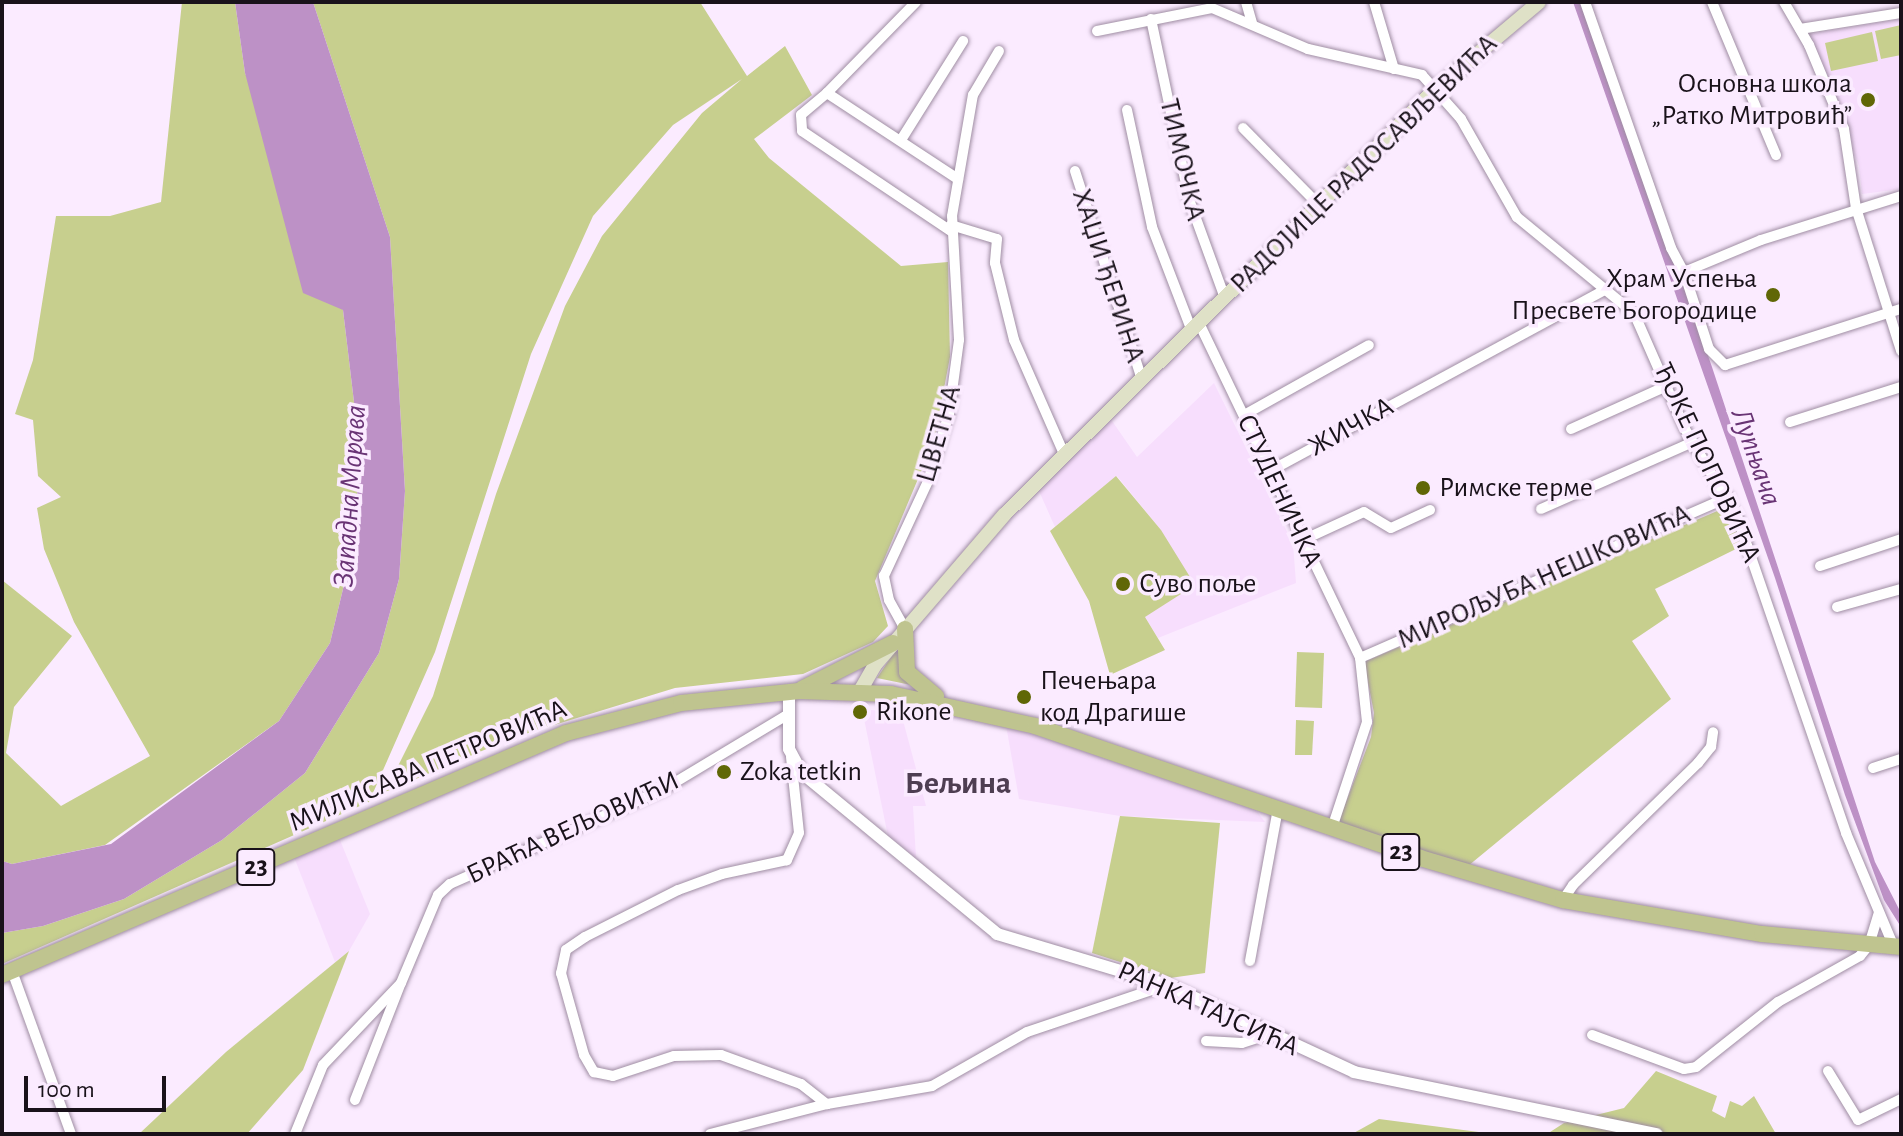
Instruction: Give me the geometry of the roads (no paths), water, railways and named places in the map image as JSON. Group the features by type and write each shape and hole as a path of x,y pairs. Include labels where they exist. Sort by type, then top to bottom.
{"main road":[{"name":"РАДОЈИЦЕ РАДОСАВЉЕВИЋА","path":"860,691 893,643 982,537 1437,88 1539,2"},
{"path":"905,629 907,672 923,690 955,706"},
{"path":"794,691 893,643"},
{"name":"23","path":"794,691 860,691 955,706 1054,732 1332,828 1563,900 1678,922 1898,947"},
{"name":"МИЛИСАВА ПЕТРОВИЋА","path":"7,973 529,747 656,708 794,691"}],"street":[{"path":"916,2 827,93 801,115 802,131 951,228 997,239 995,263 1014,340 1064,454"},
{"path":"1246,2 1252,23"},
{"path":"1374,2 1394,69"},
{"path":"1585,2 1671,248 1684,272 1709,349 1721,364 1901,309"},
{"path":"1712,2 1776,155"},
{"path":"1784,2 1800,29 1844,129 1856,208 1901,351"},
{"path":"1097,31 1206,8 1252,23 1308,49 1422,75 1437,88"},
{"path":"1800,29 1901,13"},
{"name":"ТИМОЧКА","path":"1151,19 1190,202 1225,298"},
{"path":"901,140 963,41"},
{"name":"ЦВЕТНА","path":"905,629 889,600 884,576 938,455 955,383 959,323 951,228 975,89 999,51"},
{"name":"ЂОКЕ ПОПОВИЋА","path":"1437,88 1466,127 1517,217 1606,289 1642,323 1693,442 1728,497 1760,576 1846,833 1879,912 1898,947"},
{"path":"827,93 958,179"},
{"path":"1127,110 1152,227 1196,327"},
{"path":"1243,128 1319,205"},
{"name":"ХАЏИ ЂЕРИНА","path":"1075,171 1142,380"},
{"path":"1684,272 1856,208 1901,196"},
{"name":"ЖИЧКА","path":"1270,471 1606,289"},
{"name":"СТУДЕНИЧКА","path":"1196,327 1244,415 1360,658 1367,722 1332,828"},
{"path":"1244,415 1369,345"},
{"path":"1571,429 1669,385"},
{"path":"1790,422 1901,387"},
{"path":"1541,509 1693,442"},
{"name":"МИРОЉУБА НЕШКОВИЋА","path":"1360,658 1728,497"},
{"path":"1303,540 1364,512 1391,528 1430,510"},
{"path":"1820,566 1901,539"},
{"path":"1837,607 1901,589"},
{"path":"794,691 787,715 799,833 787,860 722,874 678,890 585,937 563,955 562,991 594,1072 613,1076 674,1056 721,1055 801,1084 827,1104"},
{"name":"БРАЋА ВЕЉОВИЋИ","path":"295,1134 323,1065 344,1037 401,983 438,895 450,884 664,789 787,715"},
{"path":"1563,900 1698,763 1711,747 1713,732"},
{"name":"РАНКА ТАЈСИЋА","path":"791,757 828,796 997,934 1167,985 1354,1072 1657,1134"},
{"path":"1873,768 1901,759"},
{"path":"1250,961 1278,808"},
{"path":"1592,1035 1684,1069 1696,1067 1778,1002 1855,959 1869,945 1879,912"},
{"path":"7,973 71,1134"},
{"path":"355,1100 401,983"},
{"path":"710,1134 827,1104 932,1086 1027,1032 1167,985"},
{"path":"1206,1041 1242,1043 1270,1034"},
{"path":"1828,1071 1858,1120 1901,1099"}],"place":[{"name":"Основна школа „Ратко Митровић”","path":"1868,100"},
{"name":"Храм Успења Пресвете Богородице","path":"1773,295"},
{"name":"Римске терме","path":"1423,488"},
{"name":"Суво поље","path":"1123,584"},
{"name":"Печењара код Драгише","path":"1024,697"},
{"name":"Rikone","path":"860,712"},
{"name":"Zoka tetkin","path":"724,772"}],"district":[{"name":"Бељина","path":"958,783"}],"water label":[{"name":"Лупњача","path":"1756,457"},
{"name":"Западна Морава","path":"350,496"}]}
